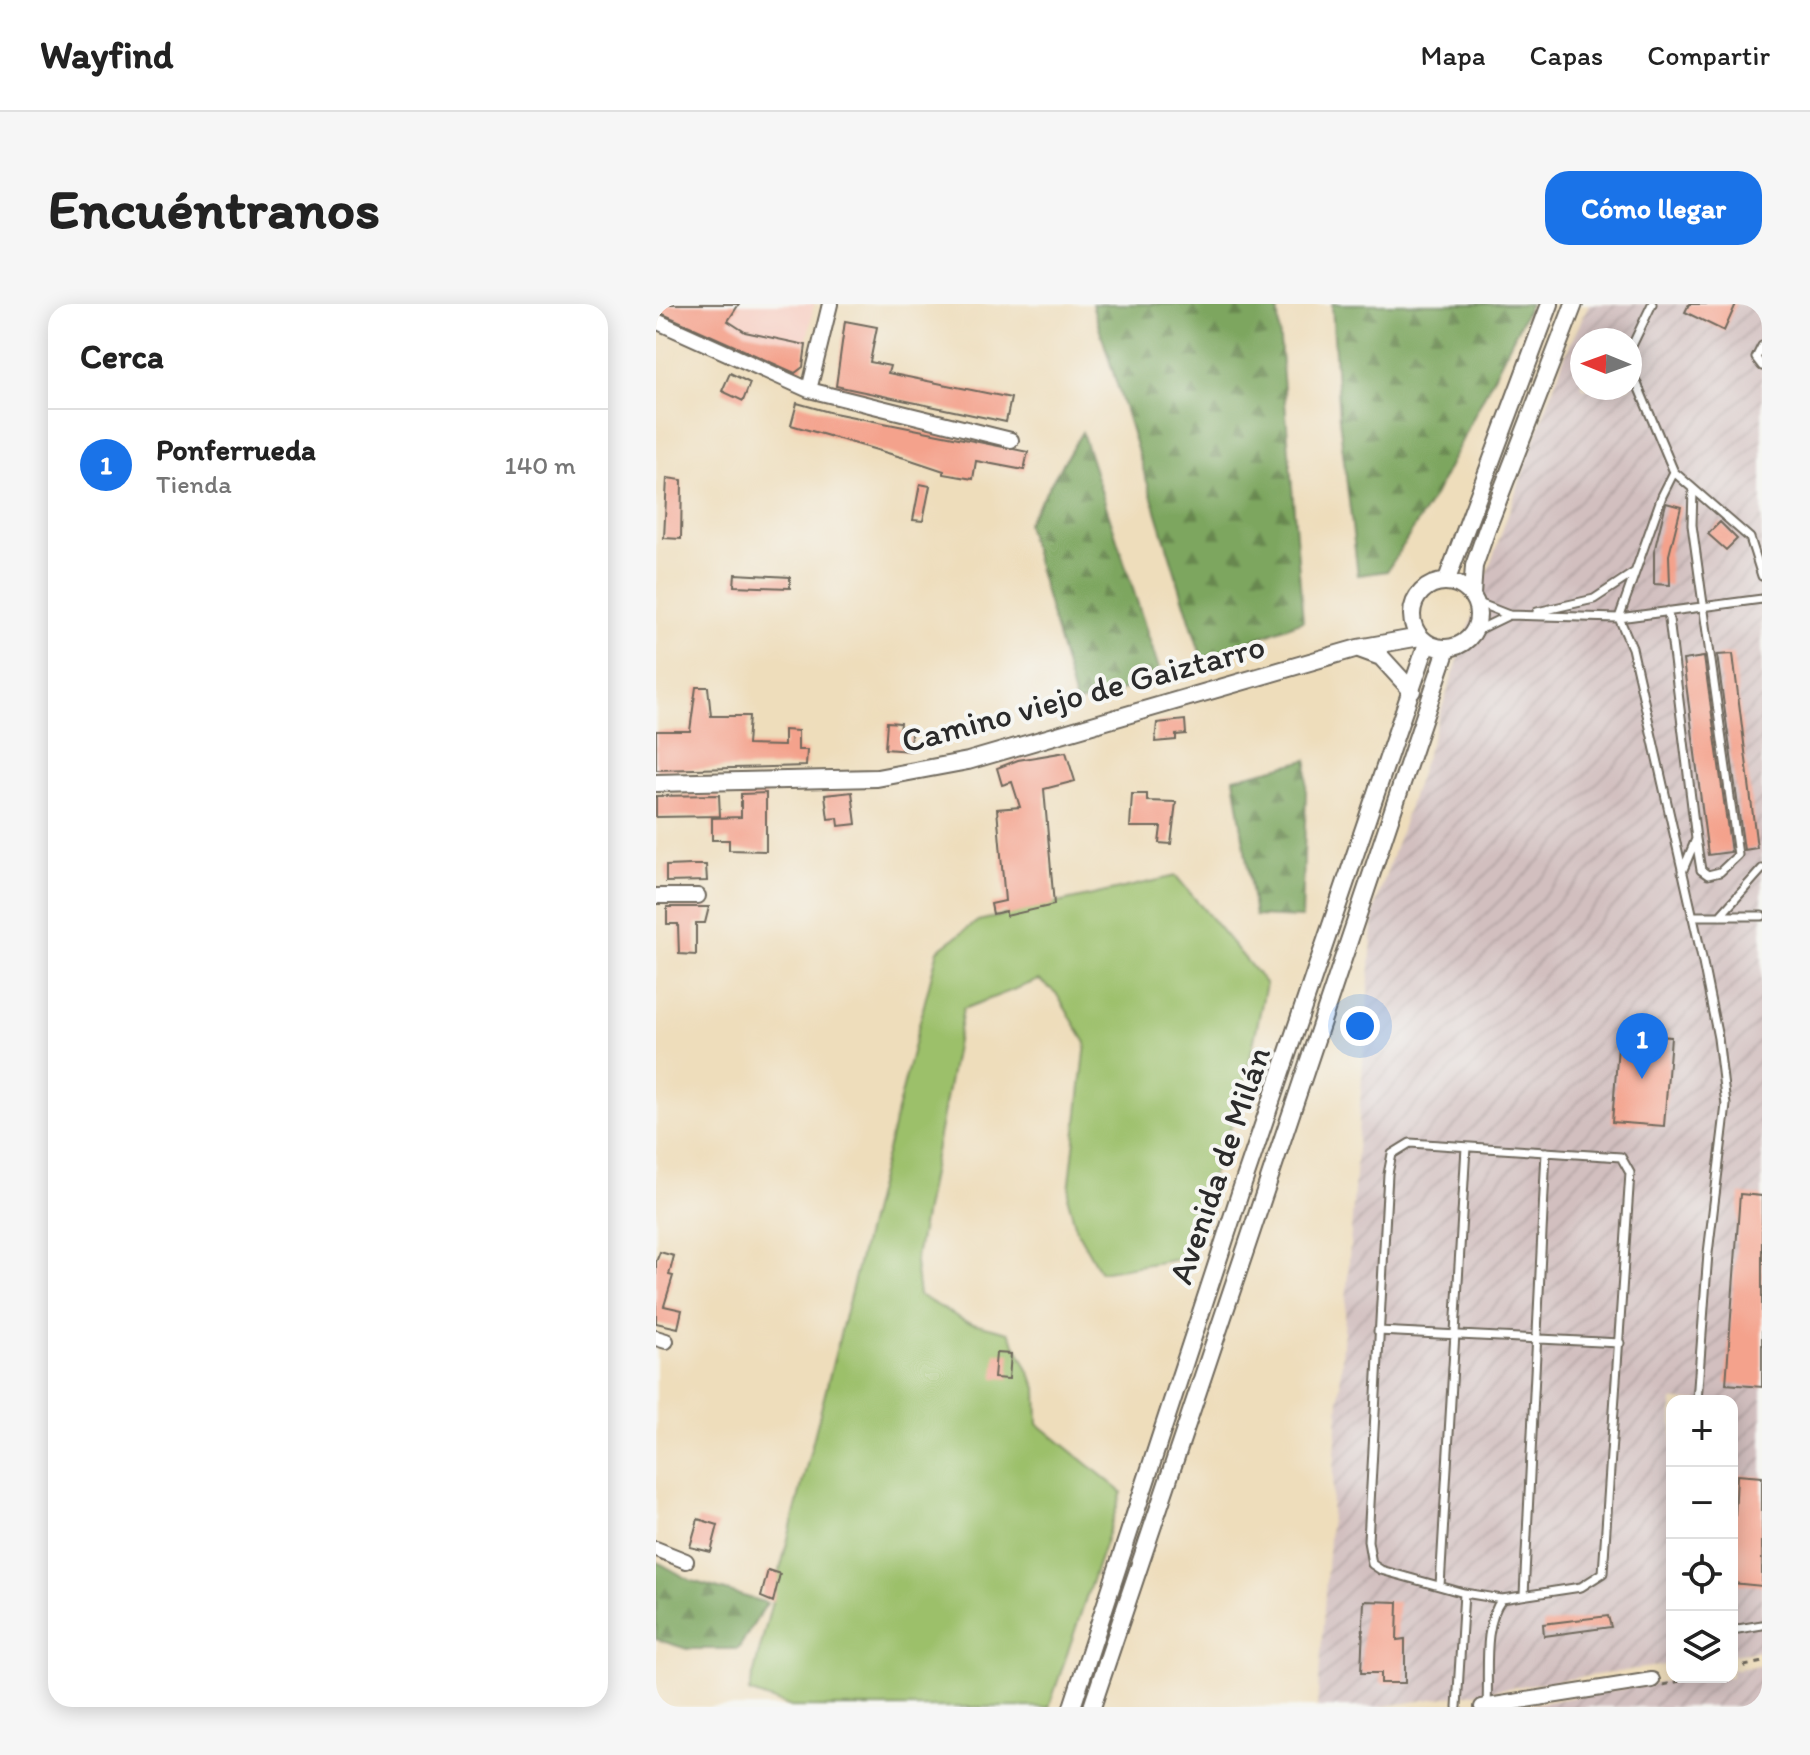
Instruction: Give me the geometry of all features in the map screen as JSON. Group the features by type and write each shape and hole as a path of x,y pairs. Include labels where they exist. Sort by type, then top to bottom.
{"street":[{"path":"809,390 830,304"},
{"path":"1446,582 1550,304"},
{"path":"1474,598 1463,586 1446,582 1426,588 1417,598 1412,618 1423,640 1447,649 1458,646 1474,632 1479,616 1474,598 1474,566 1574,304"},
{"path":"656,321 809,390 1011,440"},
{"name":"Camino viejo de Gaiztarro","path":"1378,643 1412,618"},
{"name":"Camino viejo de Gaiztarro","path":"656,783 877,778 968,761 1358,648 1378,643 1423,640"},
{"name":"Avenida de Milán","path":"1072,1707 1242,1187 1412,691 1423,640"},
{"path":"1358,648 1381,657 1412,691"},
{"name":"Avenida de Milán","path":"1094,1707 1447,649"},
{"path":"656,896 698,896"},
{"path":"656,1549 686,1561"},
{"path":"1484,1707 1652,1680"}],"lane":[{"path":"1641,328 1652,304"},
{"path":"1762,346 1756,358 1762,366"},
{"path":"1642,396 1674,472 1750,538 1762,576"},
{"path":"1674,472 1619,618 1632,648 1692,916 1718,1038 1726,1105 1708,1253 1697,1395"},
{"path":"1668,611 1696,839 1701,870 1708,875 1720,872 1738,855 1702,607 1692,525 1693,489"},
{"path":"1519,615 1594,599 1635,572"},
{"path":"1474,598 1509,615 1619,618 1762,599"},
{"path":"1474,632 1509,615"},
{"path":"1682,872 1696,839"},
{"path":"1720,916 1762,869"},
{"path":"1692,916 1762,916"},
{"path":"1410,1143 1466,1147 1621,1157 1630,1173 1603,1573 1581,1587 1502,1599 1464,1593 1381,1570 1372,1564 1369,1552 1378,1331 1392,1154 1410,1143"},
{"path":"1440,1586 1466,1147"},
{"path":"1524,1595 1546,1152"},
{"path":"1378,1331 1620,1343"},
{"path":"1457,1707 1464,1593"},
{"path":"1484,1707 1491,1626 1495,1608 1502,1599"},
{"path":"1738,1629 1762,1625"}],"path":[{"path":"1738,1668 1762,1662"},
{"path":"1652,1680 1657,1687 1673,1683"}],"shaded area":[{"path":"699,304 814,304 806,345 745,332"},
{"path":"1589,304 1762,304 1762,1651 1738,1654 1738,1395 1666,1395 1666,1665 1378,1707 1317,1707 1374,910 1491,562 1570,345 1570,400 1642,400 1642,328 1578,328"},
{"path":"1762,1665 1762,1707 1515,1707 1666,1681 1738,1683 1738,1669"}],"green space":[{"path":"1092,304 1277,304 1303,621 1202,659"},
{"path":"1332,304 1530,304 1434,496 1387,571 1358,575 1339,419"},
{"path":"1082,432 1162,678 1076,704 1026,524"},
{"path":"1307,760 1302,918 1255,916 1234,778"},
{"path":"1176,876 1266,984 1241,1101 1179,1259 1100,1272 1077,1231 1068,1200 1086,1043 1056,993 1039,980 963,1009 915,1263 919,1295 965,1321 1009,1332 1037,1388 1038,1424 1122,1492 1049,1707 791,1707 749,1692 938,950 978,921"},
{"path":"656,1561 692,1581 767,1603 738,1649 687,1649 656,1639"}],"building":[{"path":"656,304 739,304 728,321 745,332 806,345 803,367 795,373 656,311"},
{"path":"1689,304 1736,304 1724,331 1685,312"},
{"path":"845,321 877,327 870,362 890,366 888,373 1011,398 1006,422 836,386"},
{"path":"730,373 750,383 743,401 722,391"},
{"path":"797,403 1028,452 1024,470 976,461 973,479 944,474 944,471 908,459 791,425"},
{"path":"667,478 682,480 681,539 664,538"},
{"path":"920,484 930,486 923,521 913,520"},
{"path":"1666,503 1681,507 1669,555 1670,585 1654,584 1654,552"},
{"path":"1720,522 1737,539 1726,550 1708,534"},
{"path":"735,574 790,577 790,588 734,586"},
{"path":"1733,654 1757,848 1744,850 1717,655"},
{"path":"1704,657 1731,852 1708,855 1683,660"},
{"path":"696,687 708,687 711,716 749,716 747,745 784,746 784,730 798,731 798,750 807,750 806,766 656,770 656,731 690,731"},
{"path":"1185,720 1186,734 1176,735 1176,740 1155,742 1157,723"},
{"path":"887,722 900,723 899,731 911,732 910,751 885,749"},
{"path":"1066,752 1075,781 1044,789 1054,905 1006,916 1006,911 993,914 991,904 1005,901 997,809 1020,807 1012,782 1002,785 997,768 1018,760"},
{"path":"852,792 856,824 839,826 838,818 828,819 825,795"},
{"path":"766,793 766,851 729,850 729,840 712,840 712,818 741,817 741,794"},
{"path":"1132,794 1147,794 1147,801 1176,802 1171,844 1159,843 1161,827 1130,827"},
{"path":"719,795 720,816 656,817 656,796"},
{"path":"706,865 707,881 666,882 666,866"},
{"path":"667,907 709,907 705,923 696,923 696,955 679,954 678,924 667,924"},
{"path":"1619,1033 1671,1037 1664,1126 1612,1122"},
{"path":"1740,1194 1762,1196 1762,1387 1726,1384"},
{"path":"660,1252 674,1256 669,1275 673,1276 664,1306 682,1310 678,1328 656,1323 656,1262"},
{"path":"996,1353 1011,1354 1009,1379 994,1378"},
{"path":"1738,1475 1762,1477 1762,1586 1738,1584"},
{"path":"698,1519 718,1525 711,1552 690,1547"},
{"path":"768,1570 780,1574 773,1602 761,1597"},
{"path":"1364,1601 1398,1602 1397,1640 1405,1639 1405,1683 1381,1683 1381,1673 1361,1673"},
{"path":"1608,1616 1611,1627 1544,1636 1543,1624"}],"place":[{"name":"Ponferrueda","path":"1642,1079"}]}
